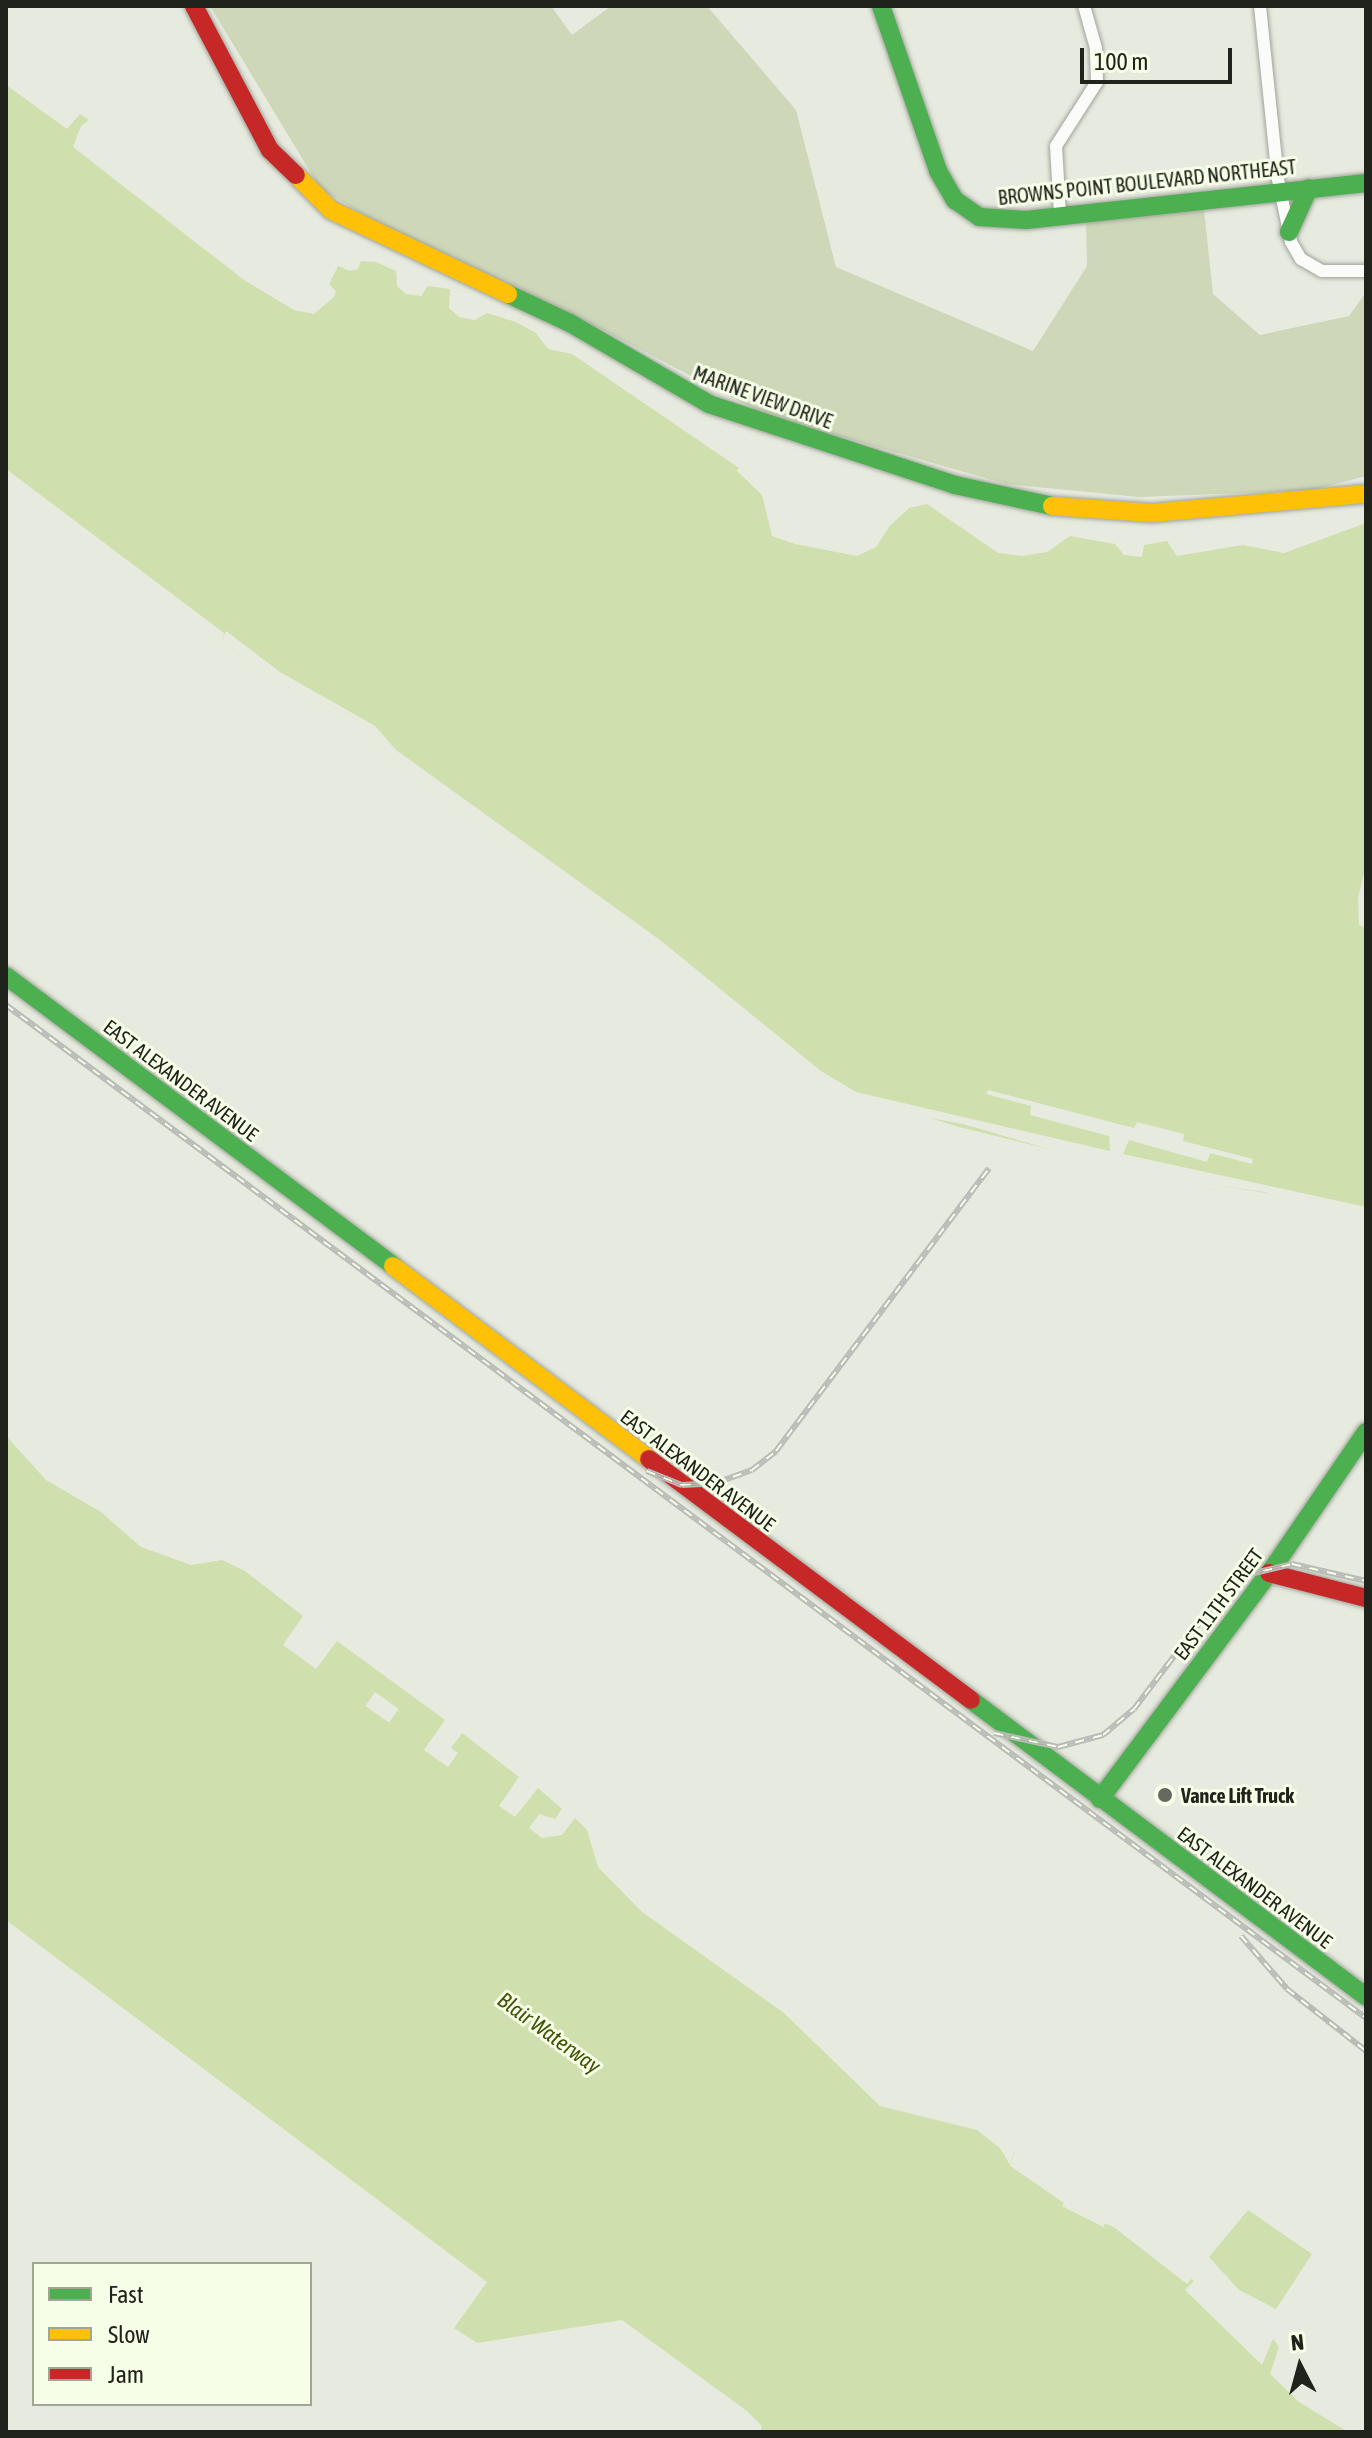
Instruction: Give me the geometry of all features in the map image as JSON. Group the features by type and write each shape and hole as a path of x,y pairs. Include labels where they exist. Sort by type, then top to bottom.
{"street":[{"name":"MARINE VIEW DRIVE","path":"194,6 270,150 331,210 559,317 709,404 942,481 1076,511 1152,513 1366,494"},
{"name":"BROWNS POINT BOULEVARD NORTHEAST","path":"881,6 938,171 955,200 986,219 1060,215 1366,183"},
{"path":"1060,215 1056,146 1092,96 1098,69 1084,6"},
{"path":"1260,6 1281,191 1297,254 1311,266 1331,272 1366,271"},
{"path":"1289,232 1309,188"},
{"name":"EAST ALEXANDER AVENUE","path":"6,976 1366,1997"},
{"name":"EAST 11TH STREET","path":"1100,1799 1269,1573 1366,1432"},
{"path":"1269,1573 1366,1598"}],"shaded area":[{"path":"210,6 551,6 572,35 611,6 707,6 796,110 836,267 1033,351 1087,266 1086,222 1204,209 1213,294 1260,335 1349,316 1366,292 1366,476 1313,490 1139,497 1006,484 766,415 580,318 402,239 320,188"}],"water":[{"path":"6,85 67,129 80,114 89,120 83,127 87,145 251,268 305,298 324,295 338,266 350,271 358,269 361,261 376,262 396,271 397,286 406,294 421,296 428,286 450,289 449,308 459,317 475,320 487,313 516,322 536,333 548,349 572,354 761,483 785,536 848,551 867,547 909,508 927,504 998,553 1022,556 1047,552 1070,536 1115,544 1124,555 1142,557 1144,545 1167,541 1177,556 1243,545 1284,553 1366,523 1366,865 1358,898 1359,925 1366,928 1366,1221 1271,1194 1223,1186 1214,1190 959,1127 832,1087 384,752 370,727 322,701 318,706 243,657 222,640 224,633 6,469"},
{"name":"Blair Waterway","path":"6,1417 55,1470 186,1553 225,1547 544,1777 606,1850 614,1872 881,2079 960,2117 1015,2152 1010,2166 1064,2203 1115,2228 1187,2284 1191,2279 1272,2337 1300,2378 1359,2432 760,2432 762,2426 747,2411 622,2320 477,2343 454,2328 487,2282 6,1920"},
{"path":"1248,2210 1312,2254 1276,2309 1239,2290 1209,2257"}],"pier":[{"path":"89,120 90,142 264,273 303,295 321,292 326,281 336,291 334,297 314,314 294,310 244,280 73,147 81,126"},
{"path":"741,465 765,481 787,533 848,547 865,543 898,513 876,547 857,556 795,544 772,536 762,495 737,471"},
{"path":"226,631 280,672 375,726 396,750 660,940 821,1071 856,1092 1110,1151 1109,1136 1030,1115 1031,1106 986,1094 988,1090 1134,1128 1137,1122 1184,1134 1183,1141 1253,1159 1252,1164 1210,1153 1207,1162 1129,1140 1123,1154 1366,1207 1366,1224 1264,1192 1223,1186 1214,1190 1118,1169 963,1124 839,1101 747,1024 384,752 370,727 322,701 318,706 243,657 222,640"},
{"path":"6,1413 48,1447 58,1467 90,1490 118,1500 187,1549 225,1545 246,1555 473,1718 591,1809 608,1836 610,1858 617,1869 853,2047 883,2076 991,2129 1016,2147 1010,2165 1000,2148 977,2130 880,2106 784,2013 642,1912 598,1867 587,1830 575,1818 562,1835 542,1838 529,1828 539,1814 555,1819 562,1809 538,1788 515,1817 499,1806 519,1777 462,1733 451,1748 458,1753 448,1767 424,1750 445,1720 337,1641 316,1669 283,1645 303,1616 245,1571 222,1560 191,1565 141,1547 101,1512 46,1480 6,1436"},
{"path":"375,1692 399,1709 389,1723 365,1706"},
{"path":"1066,2199 1107,2220 1103,2227 1062,2206"},
{"path":"1197,2278 1275,2334 1262,2365 1185,2290"},
{"path":"1281,2341 1303,2375 1363,2432 1348,2432 1299,2402 1270,2374"}],"railway":[{"path":"6,1005 1366,2018"},
{"path":"647,1471 682,1485 716,1483 752,1470 776,1451 989,1168"},
{"path":"994,1733 1058,1747 1103,1735 1134,1709 1226,1588 1246,1575 1292,1564 1366,1581"},
{"path":"1241,1936 1287,1989 1366,2051"}],"traffic: fast":[{"path":"881,6 938,171 955,200 979,217 1026,220 1366,183"},
{"path":"1289,232 1309,188"},
{"path":"508,294 570,323 709,404 955,485 1052,506"},
{"path":"6,976 393,1266"},
{"path":"1100,1799 1275,1565 1366,1432"},
{"path":"971,1700 1366,1997"}],"traffic: slow":[{"path":"296,175 331,210 508,294"},
{"path":"1052,506 1152,513 1366,494"},
{"path":"393,1266 649,1459"}],"traffic: jam":[{"path":"194,6 270,150 296,175"},
{"path":"649,1459 971,1700"},
{"path":"1269,1573 1366,1598"}],"place":[{"name":"Vance Lift Truck","path":"1165,1795"}]}
